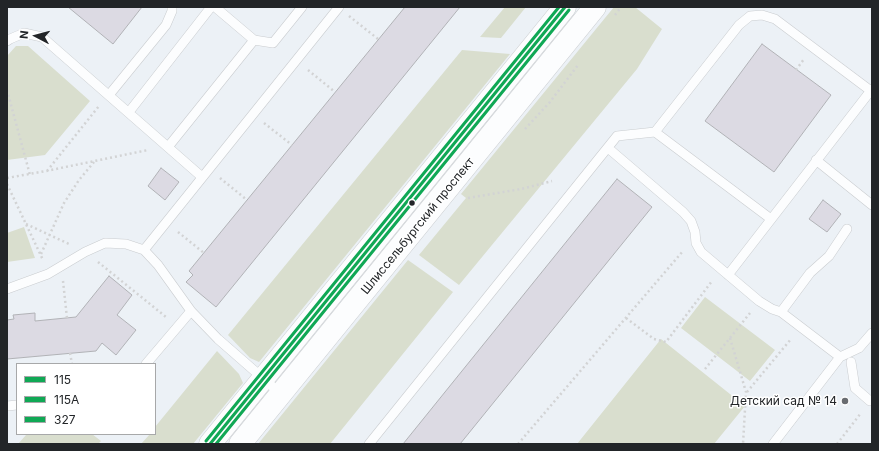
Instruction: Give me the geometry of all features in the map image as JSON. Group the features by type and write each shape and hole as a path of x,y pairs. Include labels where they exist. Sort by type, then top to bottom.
{"main road":[{"name":"Шлиссельбургский проспект","path":"210,444 565,7"},
{"name":"Шлиссельбургский проспект","path":"240,444 595,7"}],"lane":[{"path":"109,95 166,25 172,11 172,7"},
{"path":"128,112 211,7"},
{"path":"215,7 254,40 273,44 302,7"},
{"path":"144,250 339,7"},
{"path":"655,132 739,24 750,16 762,15 775,18 871,90 771,219 725,272"},
{"path":"7,41 24,33 42,37 202,177"},
{"path":"168,147 254,40"},
{"path":"369,444 617,136 655,132 771,219"},
{"path":"608,148 683,212 691,221 695,232 696,243 701,252 759,301 772,309 781,312 840,357"},
{"path":"816,160 872,205"},
{"path":"781,312 810,273 829,256 847,229"},
{"path":"7,289 48,274 85,252 105,244 126,244 144,250 158,265 191,310 218,339 281,394"},
{"path":"147,363 191,310"},
{"path":"773,444 840,357 859,348 872,333"},
{"path":"851,362 855,388 870,401"}],"path":[{"path":"339,7 378,39"},
{"path":"296,61 335,92"},
{"path":"796,70 801,63"},
{"path":"7,90 30,174"},
{"path":"46,172 109,95"},
{"path":"253,114 292,145"},
{"path":"7,178 46,172 168,147"},
{"path":"41,254 64,203 79,180 94,162"},
{"path":"209,169 247,200"},
{"path":"462,200 521,189 552,181"},
{"path":"7,184 41,254 48,274"},
{"path":"166,222 204,253"},
{"path":"26,224 85,252 177,326"},
{"path":"518,444 684,250 696,243"},
{"path":"62,266 67,318"},
{"path":"626,318 654,339 666,342 725,272"},
{"path":"705,370 759,301"},
{"path":"746,392 801,327"},
{"path":"730,338 746,392 743,444"},
{"path":"70,353 72,363"},
{"path":"837,444 870,401"}],"green space":[{"path":"505,7 526,7 501,38 480,37"},
{"path":"614,7 635,7 662,29 637,69 459,285 419,255 466,198 461,194"},
{"path":"16,46 28,46 90,101 45,155 7,160 7,56"},
{"path":"462,50 510,54 259,362 250,358 228,335"},
{"path":"24,227 35,258 7,262 7,233"},
{"path":"408,260 453,292 330,444 258,444"},
{"path":"705,297 775,350 750,381 681,328"},
{"path":"661,339 745,406 714,444 577,444"},
{"path":"217,351 239,374 243,383 193,444 141,444 149,435 156,435 156,426"},
{"path":"26,435 93,435 101,441 98,444 18,444"}],"building":[{"path":"68,7 142,7 113,44"},
{"path":"405,7 460,7 216,307 186,282 193,275 189,271"},
{"path":"762,44 831,95 774,172 705,121"},
{"path":"161,168 179,182 165,200 148,186"},
{"path":"617,179 652,207 460,444 403,444"},
{"path":"823,200 841,214 827,232 809,219"},
{"path":"109,276 132,295 117,315 136,330 116,355 102,343 96,351 7,359 7,320 14,319 13,315 35,313 35,321 76,317"}],"transit line":[{"name":"327","path":"206,441 559,7"},
{"name":"115","path":"210,444 565,7"},
{"name":"115А","path":"216,444 569,10"}],"place":[{"name":"Детский сад № 14","path":"845,401"}]}
